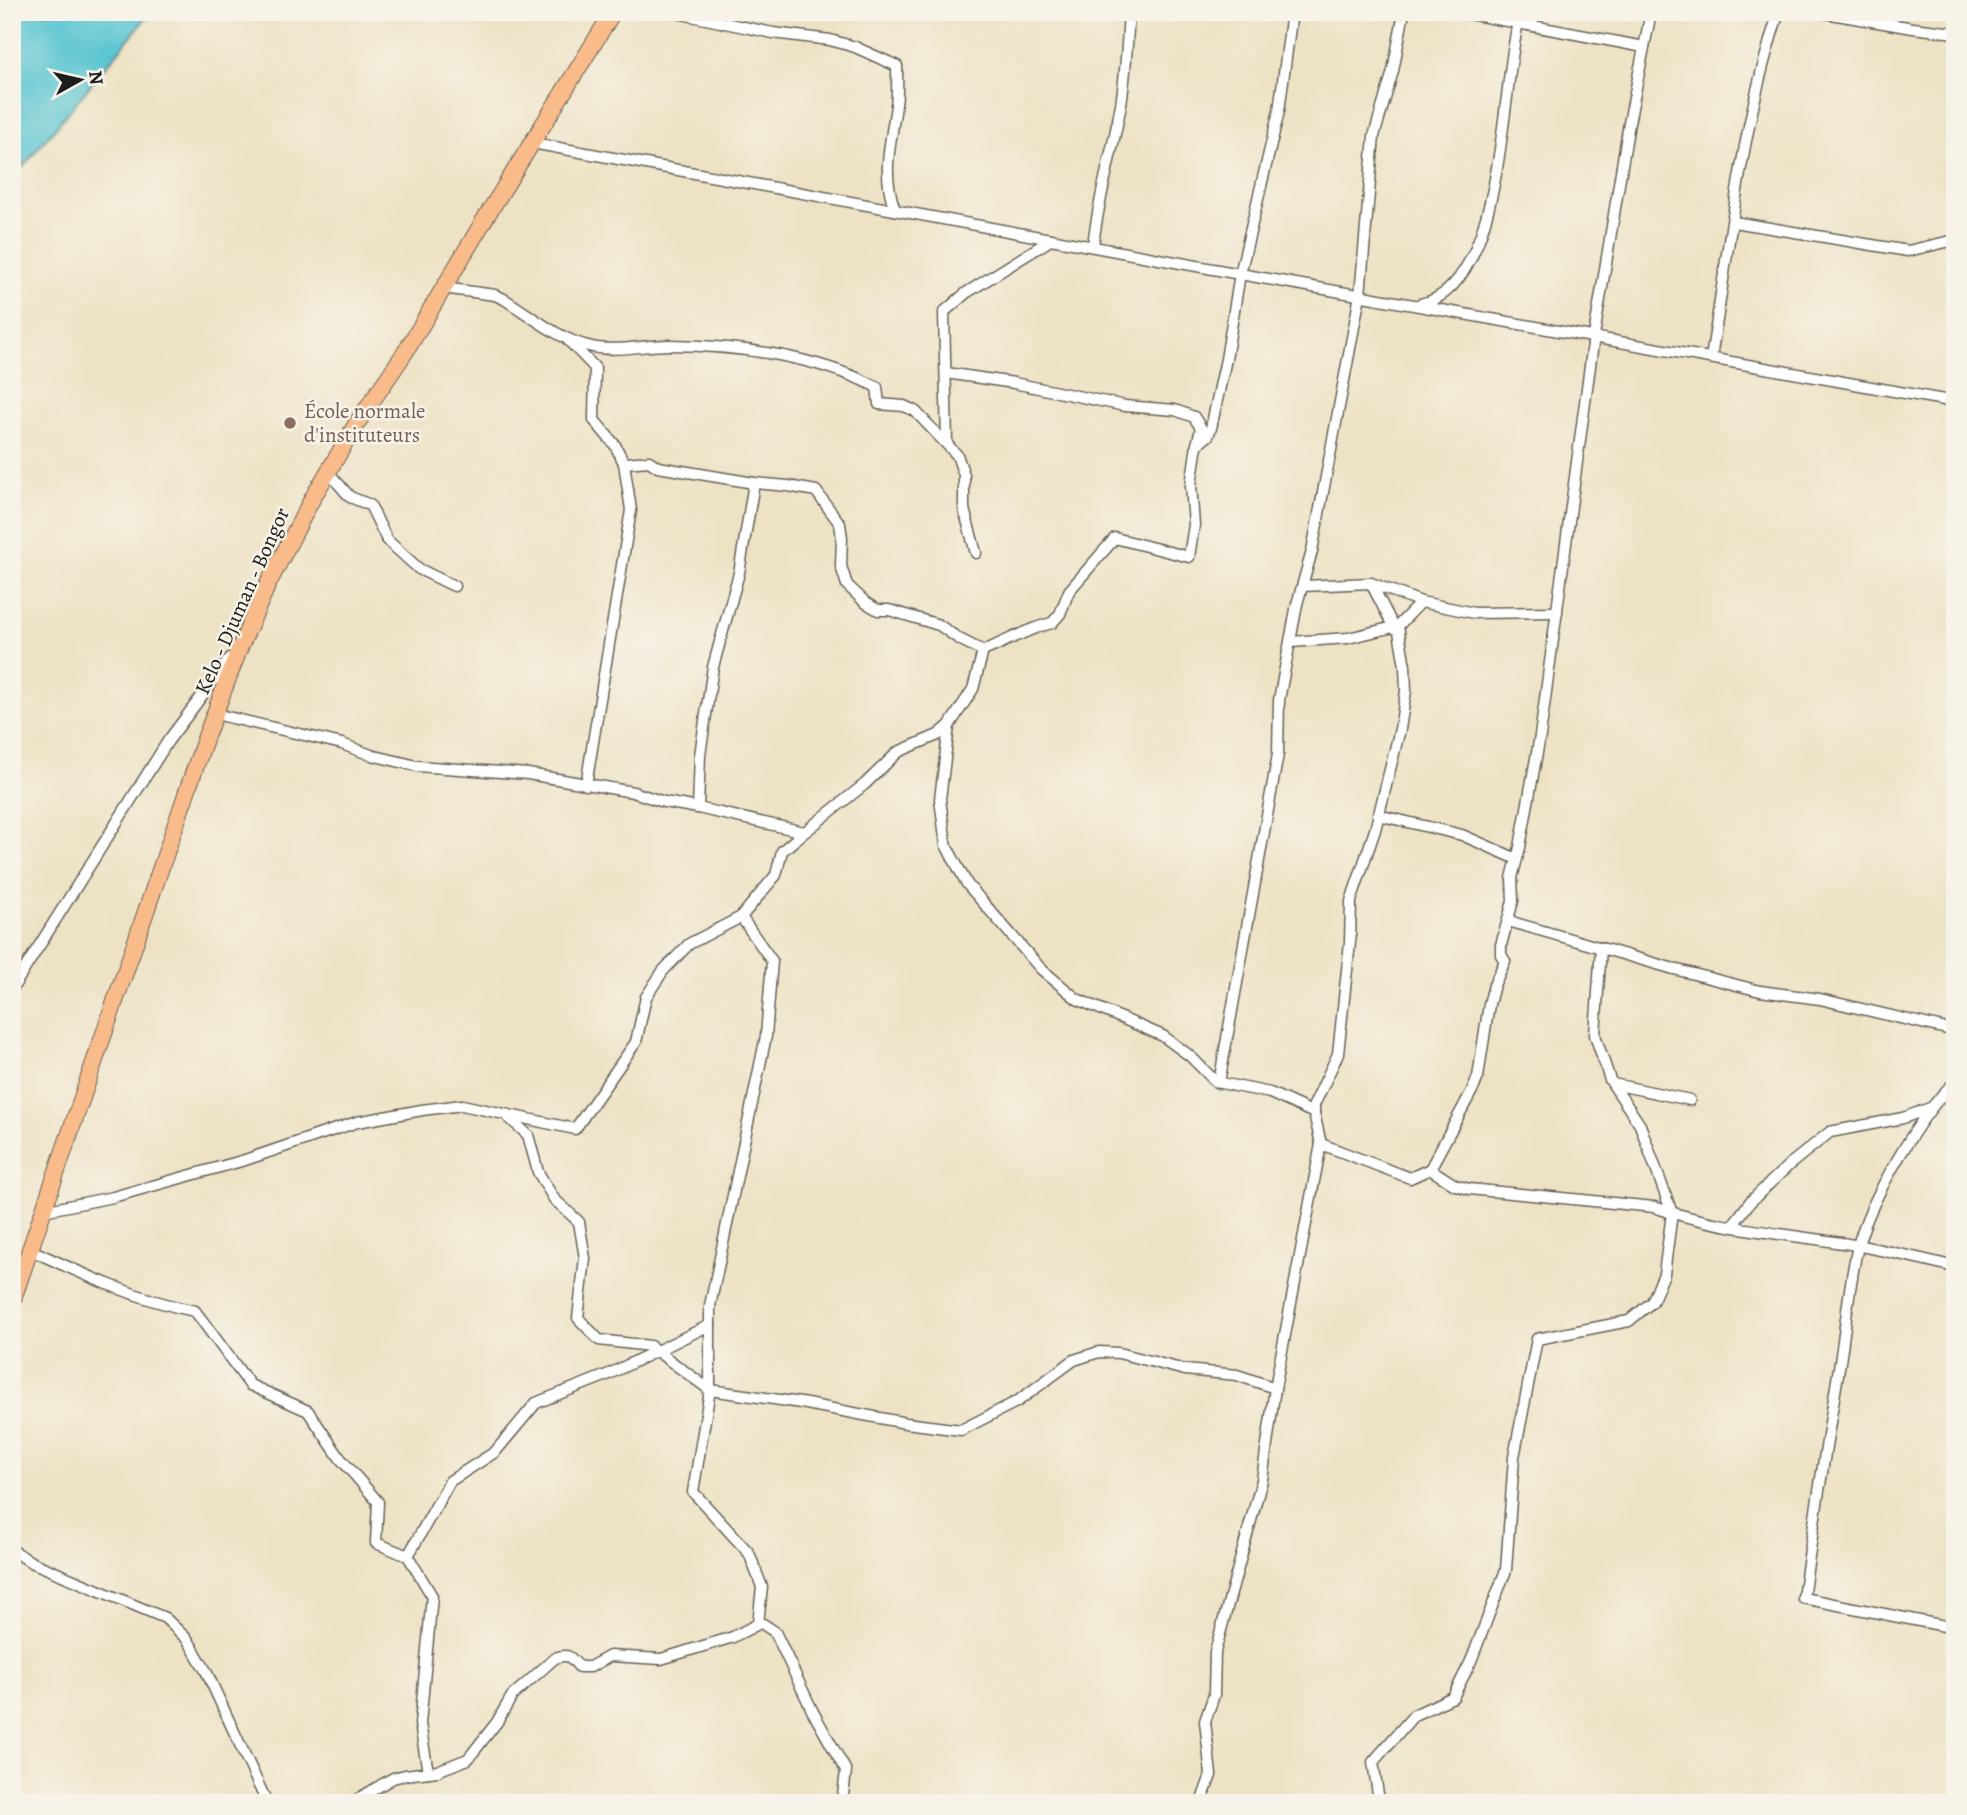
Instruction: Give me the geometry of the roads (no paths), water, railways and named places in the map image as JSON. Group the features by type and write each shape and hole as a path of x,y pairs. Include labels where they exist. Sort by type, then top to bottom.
{"highway":[{"name":"Kelo - Djuman - Bongor","path":"12,1302 215,714 240,647 269,582 357,423 406,351 613,12"}],"street":[{"path":"672,12 774,33 830,40 855,47 897,66 897,102 887,158 887,176 895,210"},
{"path":"1093,246 1094,227 1122,100 1129,12"},
{"path":"1197,445 1208,436 1211,428 1240,274 1279,111 1292,12"},
{"path":"1219,1083 1278,754 1279,700 1297,604 1312,551 1360,295 1374,136 1393,71 1405,12"},
{"path":"1459,12 1519,18 1644,47"},
{"path":"1321,1144 1410,1178 1430,1170 1478,1077 1489,1004 1505,961 1501,955 1501,945 1513,901 1512,878 1532,787 1594,336 1629,123 1651,12"},
{"path":"1711,358 1752,113 1779,12"},
{"path":"1819,12 1913,29 1955,33"},
{"path":"1414,305 1433,301 1447,289 1462,274 1474,252 1487,216 1498,160 1519,18"},
{"path":"532,143 1240,274 1955,402"},
{"path":"1734,222 1908,251 1955,240"},
{"path":"947,443 944,312 966,293 1052,239"},
{"path":"443,288 495,295 505,299 564,336 587,346 600,348 654,345 769,352 877,387 879,404 904,406 915,411 947,443 962,464 964,509 976,553"},
{"path":"564,336 595,368 594,420 615,445 624,463 631,510 586,785"},
{"path":"624,463 649,461 658,467 816,491 840,524 844,580 866,603 878,610 889,610 939,625 983,651 1052,623 1069,591 1115,538 1189,557 1194,525 1191,485 1201,428 1194,417 1175,410 1125,406 1014,383 946,373"},
{"path":"328,472 350,497 370,505 387,540 419,569 454,586"},
{"path":"698,808 700,755 713,667 739,573 754,483"},
{"path":"1303,586 1371,583 1421,602 1474,613 1556,612"},
{"path":"1201,1803 1211,1775 1205,1721 1214,1695 1215,1652 1262,1480 1275,1388 1321,1144 1314,1113 1316,1098 1338,1054 1350,942 1351,901 1378,815 1400,729 1406,691 1405,666 1396,627 1371,583"},
{"path":"1291,642 1348,638 1396,627 1421,602"},
{"path":"12,989 167,741 240,647"},
{"path":"43,1211 113,1197 245,1160 357,1122 422,1110 462,1105 575,1129 636,1042 646,998 663,971 689,944 741,917 775,875 782,851 804,832 865,784 898,752 938,735 949,726 973,688 983,651"},
{"path":"215,714 342,744 371,755 417,766 528,774 633,793 804,832"},
{"path":"949,726 940,799 946,845 967,884 1041,969 1077,999 1163,1036 1219,1083 1270,1093 1314,1113"},
{"path":"1378,815 1462,835 1517,859"},
{"path":"351,1803 393,1778 438,1771 468,1759 497,1722 512,1696 555,1658 564,1654 570,1656 579,1667 590,1667 610,1656 661,1659 733,1637 758,1624 762,1587 749,1553 693,1492 710,1390 710,1306 766,1036 772,961 741,917"},
{"path":"1508,921 1674,970 1760,991 1820,999 1955,1031"},
{"path":"1373,1803 1378,1794 1373,1762 1414,1714 1453,1697 1471,1661 1506,1570 1514,1457 1537,1339 1629,1321 1653,1302 1664,1274 1672,1213 1640,1125 1613,1084 1595,1035 1601,948"},
{"path":"1955,1082 1930,1108 1873,1205 1858,1246 1802,1598 1955,1628"},
{"path":"1613,1084 1690,1100"},
{"path":"1732,1226 1751,1202 1789,1165 1830,1132 1903,1118 1930,1108"},
{"path":"505,1114 528,1135 538,1172 554,1199 579,1222 585,1258 578,1318 600,1340 650,1346 710,1390 961,1430 1018,1401 1074,1360 1099,1352 1119,1353 1185,1370 1237,1375 1275,1388"},
{"path":"1430,1170 1455,1185 1469,1189 1654,1207 1732,1226 1858,1246 1955,1267"},
{"path":"29,1249 68,1268 168,1306 195,1311 250,1385 308,1411 340,1458 378,1502 376,1542 408,1556 432,1596 420,1724 428,1772"},
{"path":"408,1556 450,1481 495,1452 536,1403 607,1375 710,1325"},
{"path":"12,1550 31,1562 165,1618 188,1640 206,1671 267,1803"},
{"path":"763,1624 775,1632 813,1712 846,1771 842,1803"}],"water":[{"path":"12,12 151,12 12,180"}],"place":[{"name":"École normale d'instituteurs","path":"290,423"}]}
